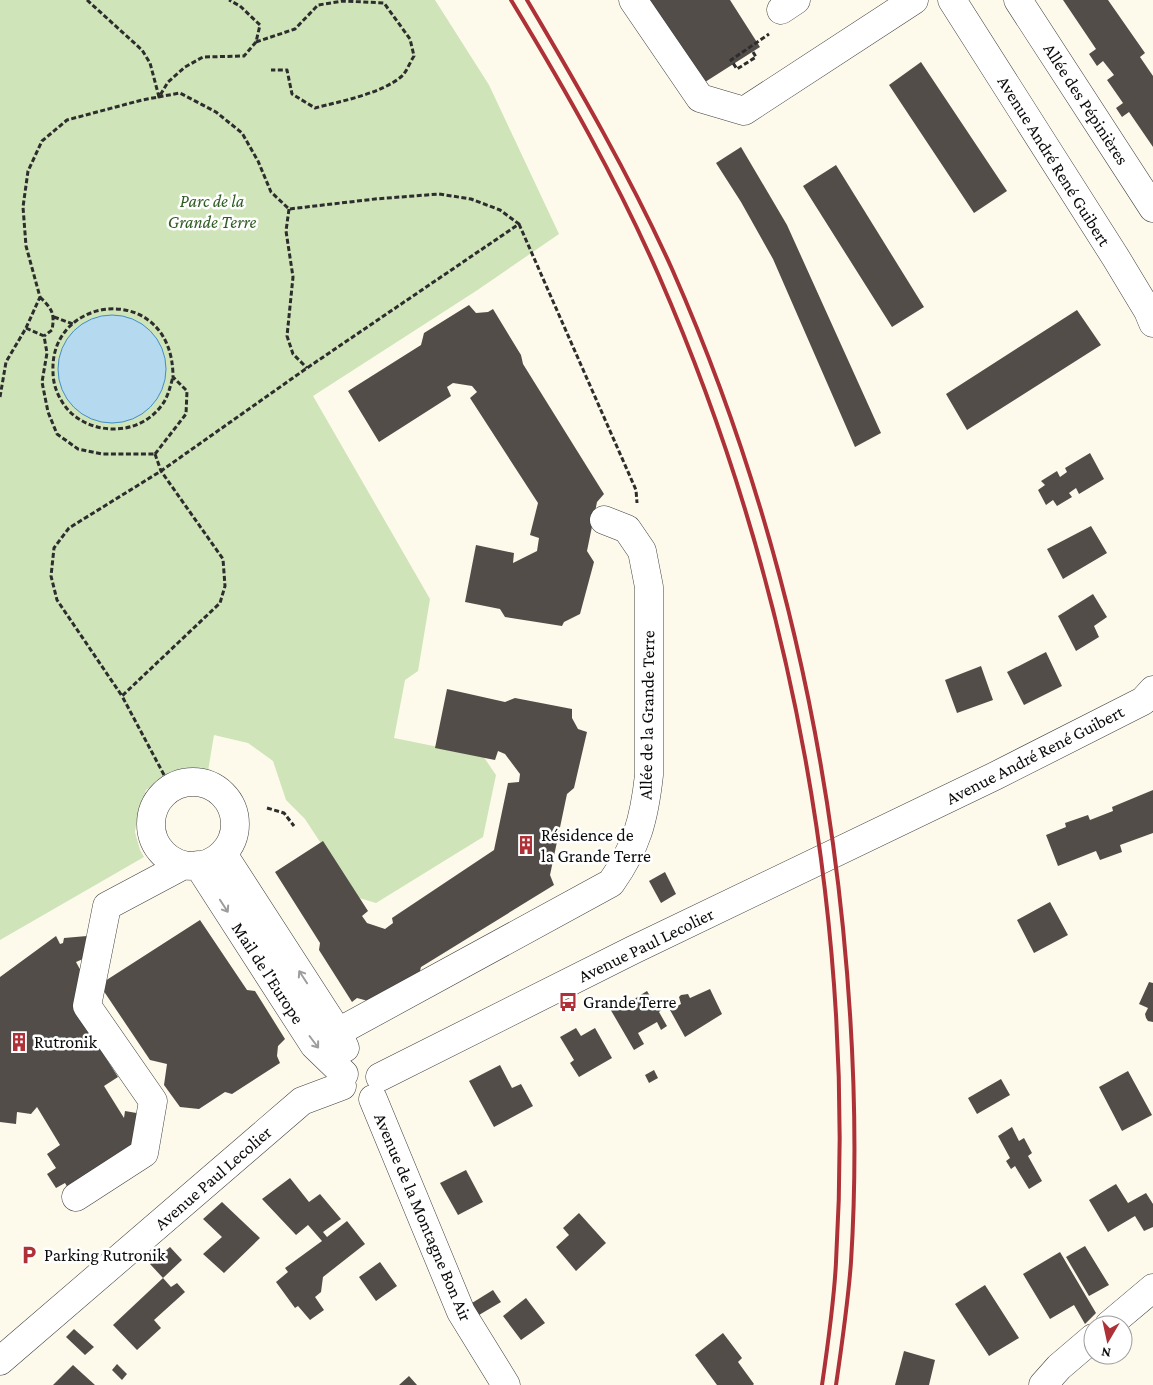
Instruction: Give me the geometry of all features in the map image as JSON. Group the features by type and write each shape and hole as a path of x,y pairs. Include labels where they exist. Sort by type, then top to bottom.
{"street":[{"path":"633,0 700,98 744,111 914,0"},
{"name":"Avenue André René Guibert","path":"952,0 1116,258 1148,311 1153,323"},
{"name":"Allée des Pépinières","path":"1018,0 1153,208"},
{"name":"Allée de la Grande Terre","path":"338,1032 610,883 626,862 639,832 646,803 649,775 649,587 642,551 626,529 604,520"},
{"name":"Avenue André René Guibert","path":"914,816 1143,701 1153,690"},
{"path":"76,1197 144,1153 153,1101 87,1006 106,906 191,865 211,862 222,854 231,843 235,830 235,817 230,804 222,793 216,789 198,782 184,783 171,788"},
{"name":"Mail de l'Europe","path":"171,788 161,797 154,810 151,823 154,837 160,849 170,859 191,865 314,1045 347,1075"},
{"name":"Avenue Paul Lecolier","path":"377,1088 634,950 914,816"},
{"name":"Mail de l'Europe","path":"222,854 338,1032 347,1075"},
{"path":"347,1075 349,1098 354,1102 361,1103 377,1088"},
{"name":"Avenue Paul Lecolier","path":"0,1361 302,1102 347,1075"},
{"name":"Avenue de la Montagne Bon Air","path":"377,1088 462,1312 506,1385"},
{"path":"1121,1315 1153,1288"},
{"path":"1043,1385 1058,1367 1083,1346"}],"path":[{"path":"87,0 142,50 150,63 159,97"},
{"path":"159,97 168,82 185,68 203,57 244,56 256,42 260,25 240,6 229,0"},
{"path":"256,42 295,29 318,5 344,1 384,3 410,39 414,56 403,75 382,88 315,108 292,94 287,70 271,70"},
{"path":"753,52 756,56 737,69 731,60 769,35 789,5"},
{"path":"44,336 52,330 54,317 48,305 40,297 26,246 22,207 28,171 42,142 67,120 180,93 216,112 242,133 258,161 272,192 289,209"},
{"path":"289,209 439,194 471,199 500,210 519,224 636,490 638,508"},
{"path":"289,209 286,231 293,277 288,336 293,354 307,368"},
{"path":"171,788 122,696 57,600 51,576 54,548 69,528 161,471 307,368 519,224"},
{"path":"0,397 6,362 26,328 40,297"},
{"path":"118,309 134,312 149,320 160,331 169,346 173,361 173,377 169,392 161,406 150,417 137,425 122,429 106,430 91,426 66,408 58,395 53,380 52,364 62,336 73,324 86,315 102,310 118,309"},
{"path":"54,317 73,324"},
{"path":"26,328 44,336"},
{"path":"44,336 47,353 42,382 48,412 57,434 78,448 102,454 156,454"},
{"path":"156,454 186,414 187,391 173,377"},
{"path":"122,696 220,603 226,586 223,560 161,471 156,454"},
{"path":"267,808 284,813 294,826"}],"green space":[{"name":"Parc de la Grande Terre","path":"0,0 435,0 489,85 559,234 476,291 313,396 430,599 418,671 405,680 394,738 483,756 496,775 483,837 376,903 356,897 305,819 286,800 273,761 248,743 214,735 208,771 183,768 166,776 146,790 138,812 135,832 144,857 0,940"}],"water":[{"path":"112,315 133,319 150,331 162,348 166,369 162,390 150,407 133,419 112,423 91,419 74,407 62,390 58,369 62,348 74,331 91,319"}],"building":[{"path":"648,0 730,0 760,47 702,84"},
{"path":"1063,0 1108,0 1145,53 1140,57 1153,76 1153,147 1129,112 1122,117 1116,108 1123,103 1107,80 1114,75 1103,61 1097,66 1089,54 1096,49"},
{"path":"921,62 1007,191 974,213 889,85"},
{"path":"741,147 787,225 881,433 855,447 773,259 741,202 716,163"},
{"path":"836,165 924,307 892,327 803,186"},
{"path":"469,305 476,313 488,312 493,309 521,355 523,364 604,494 597,502 587,551 594,562 580,614 564,622 562,626 505,617 500,609 465,602 476,545 514,553 513,563 537,551 539,538 530,535 538,503 470,398 477,392 472,386 453,383 447,387 451,396 379,442 348,391 421,345 424,333"},
{"path":"1077,310 1101,345 967,430 946,394"},
{"path":"1090,453 1104,479 1079,494 1076,488 1069,493 1072,497 1057,506 1053,500 1046,505 1038,490 1045,485 1041,481 1057,471 1060,477 1067,472 1065,468"},
{"path":"1091,526 1107,553 1063,579 1047,549"},
{"path":"1093,594 1107,617 1094,626 1099,637 1076,651 1058,616"},
{"path":"1046,652 1062,686 1024,705 1007,672"},
{"path":"981,666 993,700 957,713 945,680"},
{"name":"Résidence de la Grande Terre","path":"447,689 505,702 515,698 572,709 572,718 578,729 587,732 574,788 567,794 550,875 554,885 421,967 418,978 368,1001 357,998 352,1002 319,950 320,943 275,872 323,841 368,911 362,916 367,923 385,929 393,923 392,918 494,850 508,783 519,782 520,774 505,754 498,751 495,760 435,748"},
{"path":"1153,790 1153,833 1120,845 1122,852 1100,860 1096,851 1058,866 1046,835 1066,827 1065,823 1088,815 1090,820 1113,811 1112,807"},
{"path":"665,872 676,894 661,903 649,881"},
{"path":"1050,902 1068,935 1034,953 1017,920"},
{"path":"200,920 247,990 255,991 285,1039 278,1046 277,1056 280,1063 232,1094 225,1092 199,1109 180,1107 164,1085 167,1064 150,1060 103,990 105,981"},
{"name":"Rutronik","path":"56,936 60,944 63,943 64,938 87,936 83,959 76,962 82,973 73,1006 118,1077 104,1086 124,1118 125,1111 148,1115 143,1150 72,1195 65,1183 56,1188 47,1174 56,1168 47,1154 60,1145 37,1107 31,1114 17,1112 16,1124 0,1122 0,977"},
{"path":"1149,982 1153,983 1153,1022 1148,1021 1146,1018 1145,1014 1148,1008 1139,1004"},
{"path":"710,989 722,1014 685,1037 670,1010 681,1004 679,997 681,995 688,994 690,998"},
{"path":"647,991 655,1004 659,1001 663,1008 659,1012 667,1026 661,1030 657,1022 638,1033 644,1044 634,1050 609,1007 621,1000 627,1010 633,1006 631,1001"},
{"path":"576,1028 581,1036 595,1028 612,1058 579,1077 570,1063 574,1060 560,1037"},
{"path":"500,1065 512,1088 521,1084 533,1106 494,1127 469,1081"},
{"path":"654,1070 658,1078 649,1083 645,1075"},
{"path":"1128,1071 1152,1115 1122,1131 1099,1087"},
{"path":"1001,1079 1010,1095 977,1114 968,1098"},
{"path":"1012,1127 1019,1141 1024,1138 1032,1153 1028,1156 1042,1181 1029,1189 1015,1166 1011,1169 1006,1161 1010,1158 998,1136"},
{"path":"466,1170 483,1202 458,1215 440,1183"},
{"path":"290,1178 309,1202 320,1194 341,1219 323,1232 327,1237 347,1221 365,1244 323,1277 321,1292 315,1297 324,1310 310,1320 298,1306 295,1308 276,1282 288,1272 285,1268 322,1241 308,1225 296,1235 262,1199"},
{"path":"1116,1184 1128,1203 1146,1193 1153,1204 1153,1227 1144,1231 1135,1216 1108,1232 1089,1200"},
{"path":"222,1202 260,1238 224,1273 203,1254 222,1237 203,1219"},
{"path":"579,1213 606,1243 576,1271 556,1247 569,1235 563,1228"},
{"path":"1085,1246 1109,1285 1089,1296 1066,1257"},
{"path":"170,1247 182,1260 163,1278 150,1264"},
{"path":"1060,1252 1096,1313 1094,1315 1083,1315 1083,1321 1074,1305 1050,1319 1023,1274"},
{"path":"380,1262 397,1286 376,1301 359,1277"},
{"path":"163,1278 171,1287 177,1283 185,1292 154,1320 161,1328 137,1350 113,1325"},
{"path":"985,1285 1019,1338 989,1356 955,1304"},
{"path":"493,1290 501,1302 479,1315 472,1303"},
{"path":"526,1298 545,1323 521,1340 503,1316"},
{"path":"74,1329 94,1347 85,1355 66,1337"},
{"path":"723,1333 742,1358 738,1362 753,1385 717,1385 695,1355"},
{"path":"904,1351 935,1360 929,1385 895,1385"},
{"path":"117,1364 127,1374 122,1380 112,1370"},
{"path":"73,1365 95,1385 53,1385"},
{"path":"409,1376 417,1385 399,1385"}],"railway":[{"path":"511,0 590,135 626,205 659,276 706,393 746,513 779,635 805,758 824,884 836,1009 840,1136 836,1262 822,1385"},
{"path":"527,0 585,99 639,200 672,269 705,349 735,429 761,510 784,592 803,674 820,758 833,843 850,1011 854,1095 854,1179 851,1262 836,1385"}],"place":[{"name":"Résidence de la Grande Terre","path":"526,845"},
{"name":"Grande Terre","path":"568,1002"},
{"name":"Rutronik","path":"19,1042"},
{"name":"Parking Rutronik","path":"29,1255"}]}
